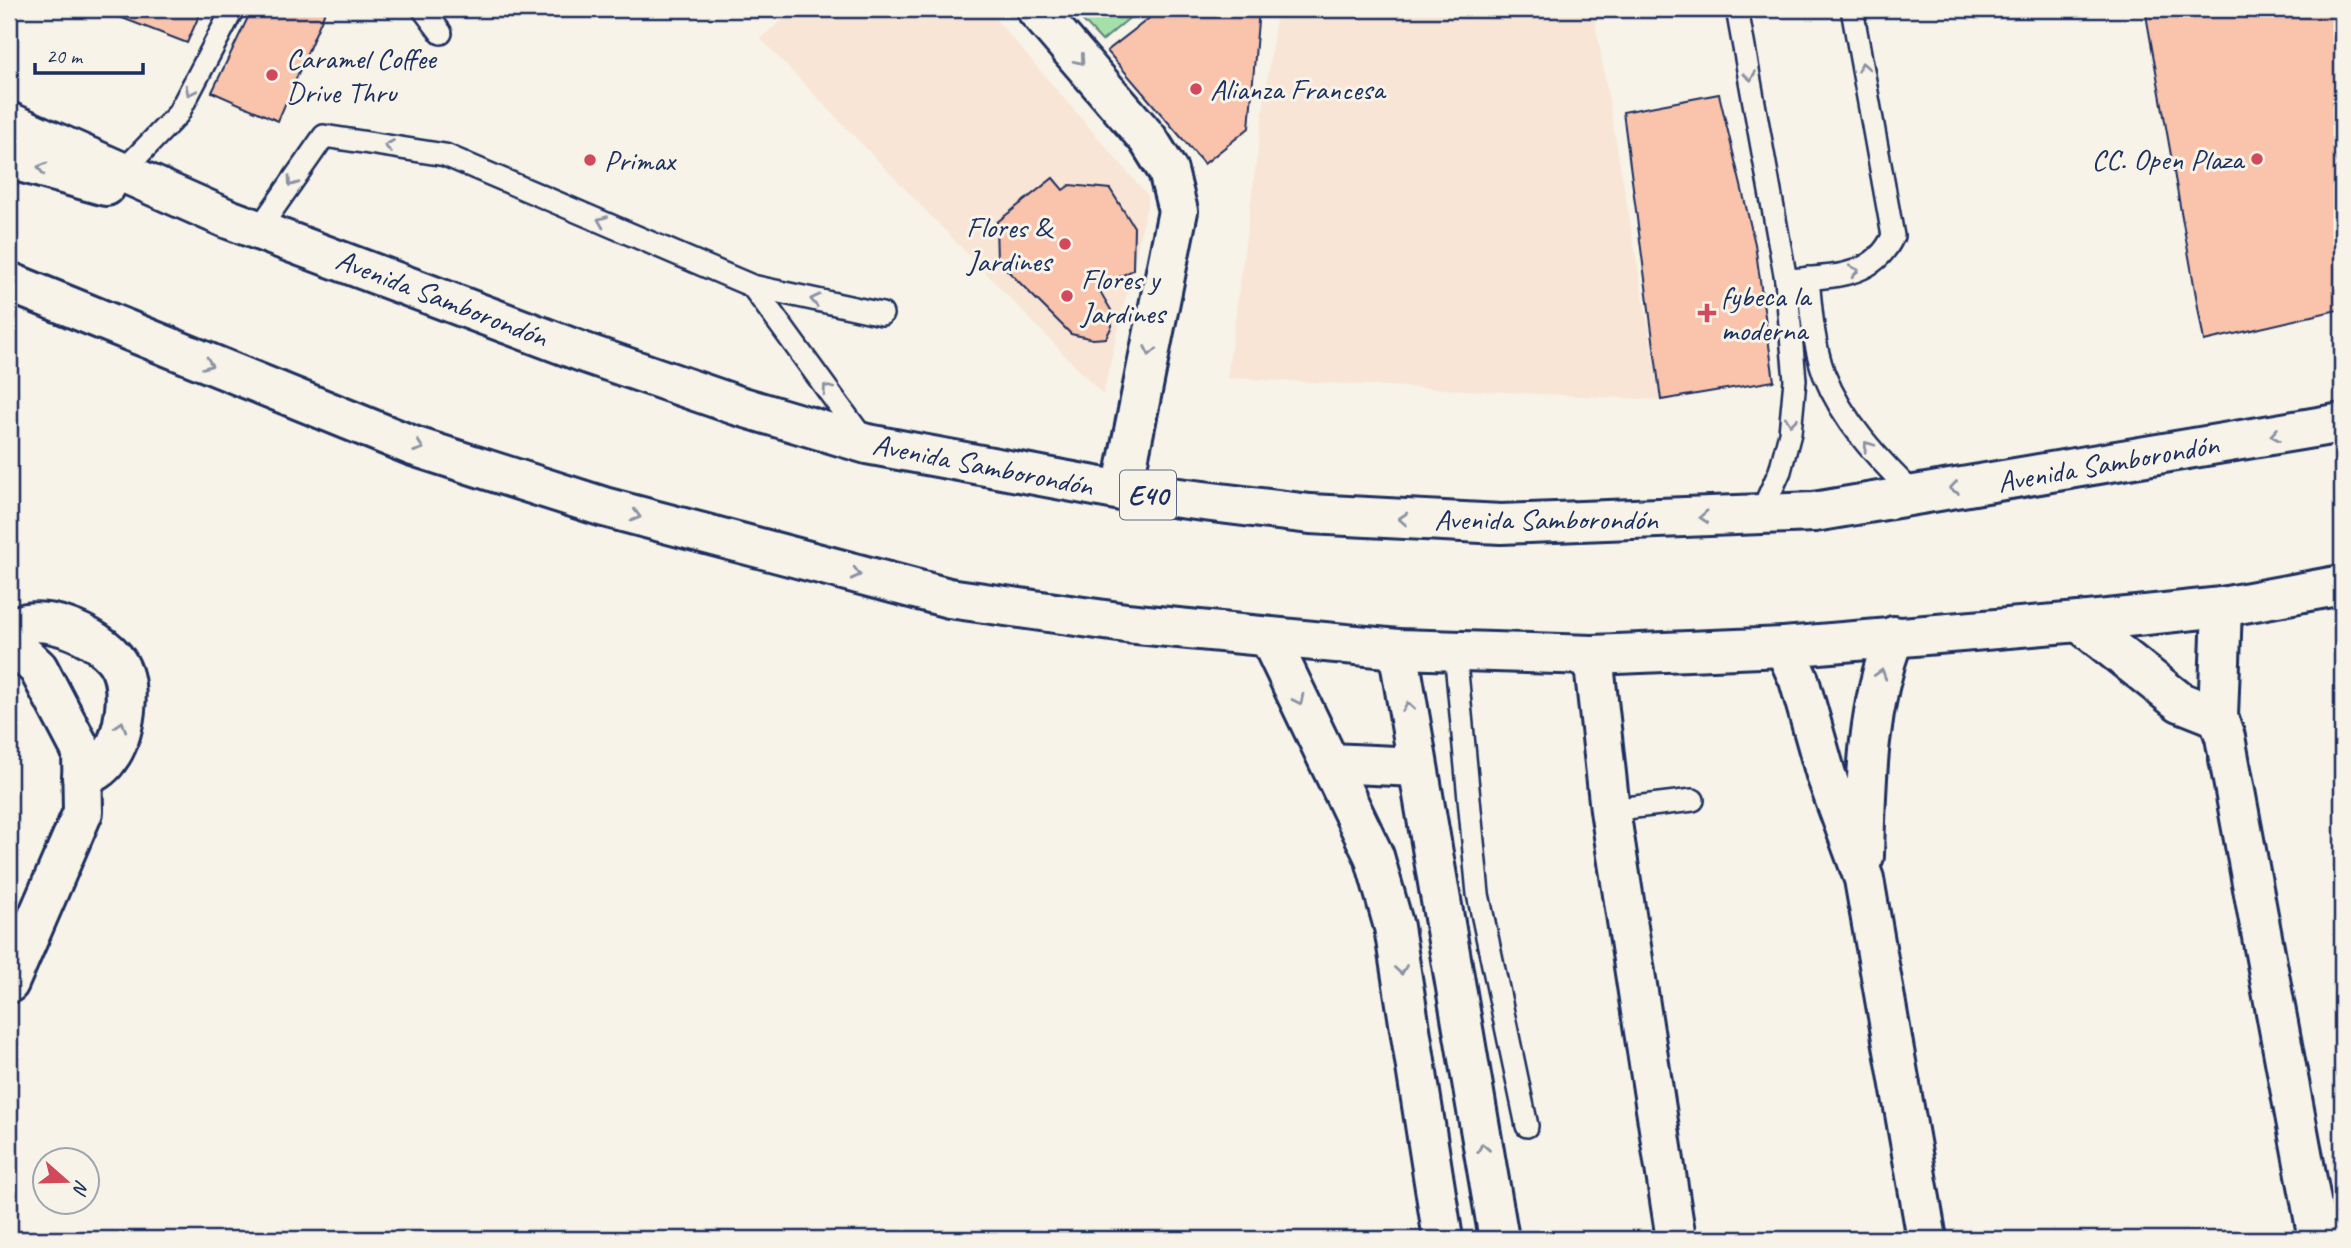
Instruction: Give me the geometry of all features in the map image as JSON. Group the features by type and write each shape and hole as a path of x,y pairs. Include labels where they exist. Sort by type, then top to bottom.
{"main road":[{"path":"1036,9 1148,139 1168,171 1178,211 1122,491"},
{"name":"Avenida Samborondón","path":"9,122 243,223 585,353 736,405 867,444 1122,491 1310,514 1501,524 1814,512 2342,423"},
{"path":"9,159 243,223"},
{"path":"9,257 166,347"},
{"path":"9,282 413,446 604,507 949,598 1126,623 1270,639 1398,649 1594,655 1784,647 2079,622 2222,607 2342,584"},
{"path":"2222,607 2218,717 2227,750 2318,1239"},
{"path":"9,632 16,625 33,620 58,624 92,640 117,661 127,686 124,719 110,758 97,771 82,777"},
{"path":"2079,622 2149,681 2180,702 2218,717"},
{"path":"1864,879 1870,730 1879,679 1894,636"},
{"path":"1270,639 1374,856 1394,927 1443,1239"},
{"path":"9,640 38,668 82,752 83,812 9,983"},
{"path":"1784,647 1799,680 1817,734 1826,775 1864,879 1927,1239"},
{"path":"1398,649 1499,1239"},
{"path":"1594,655 1609,810 1676,1239"},
{"path":"2149,681 2220,674"},
{"path":"1817,734 1870,730"},
{"path":"1330,763 1417,767"},
{"path":"1394,927 1443,918"},
{"path":"1434,1190 1489,1184"}],"lane":[{"path":"122,172 178,114 233,9"},
{"path":"423,9 441,33"},
{"path":"1737,9 1797,279 1825,375 1844,411 1872,453 1914,495"},
{"path":"1797,279 1861,271 1884,254 1893,236 1852,9"},
{"path":"243,223 324,136 444,155 752,286 882,314"},
{"path":"1760,514 1780,471 1790,433 1795,380 1797,279"},
{"path":"752,286 867,444"},
{"path":"1795,380 1825,375"},
{"path":"1455,651 1478,894 1527,1126"},
{"path":"1609,810 1693,800"}],"shaded area":[{"name":"Flores y Jardines","path":"797,9 987,9 1149,197 1103,395 760,38"},
{"path":"1277,9 1593,9 1661,400 1227,378"}],"green space":[{"path":"1072,9 1140,9 1102,41"}],"building":[{"path":"99,9 202,9 187,43"},
{"path":"252,9 326,9 278,121 212,92"},
{"name":"Alianza Francesa","path":"1161,9 1259,9 1249,128 1204,164 1107,51"},
{"name":"CC. Open Plaza","path":"2145,9 2342,9 2342,309 2204,341"},
{"name":"fybeca la moderna","path":"1719,94 1755,244 1774,381 1661,400 1623,112"},
{"name":"Flores & Jardines","path":"1053,178 1063,190 1070,185 1110,189 1134,227 1133,270 1098,288 1111,310 1112,326 1106,338 1093,339 1071,334 997,260 996,223"}],"place":[{"name":"Caramel Coffee Drive Thru","path":"272,75"},
{"name":"Alianza Francesa","path":"1196,89"},
{"name":"CC. Open Plaza","path":"2257,159"},
{"name":"Primax","path":"590,160"},
{"name":"Flores & Jardines","path":"1065,244"},
{"name":"Flores y Jardines","path":"1067,296"},
{"name":"fybeca la moderna","path":"1707,313"}]}
